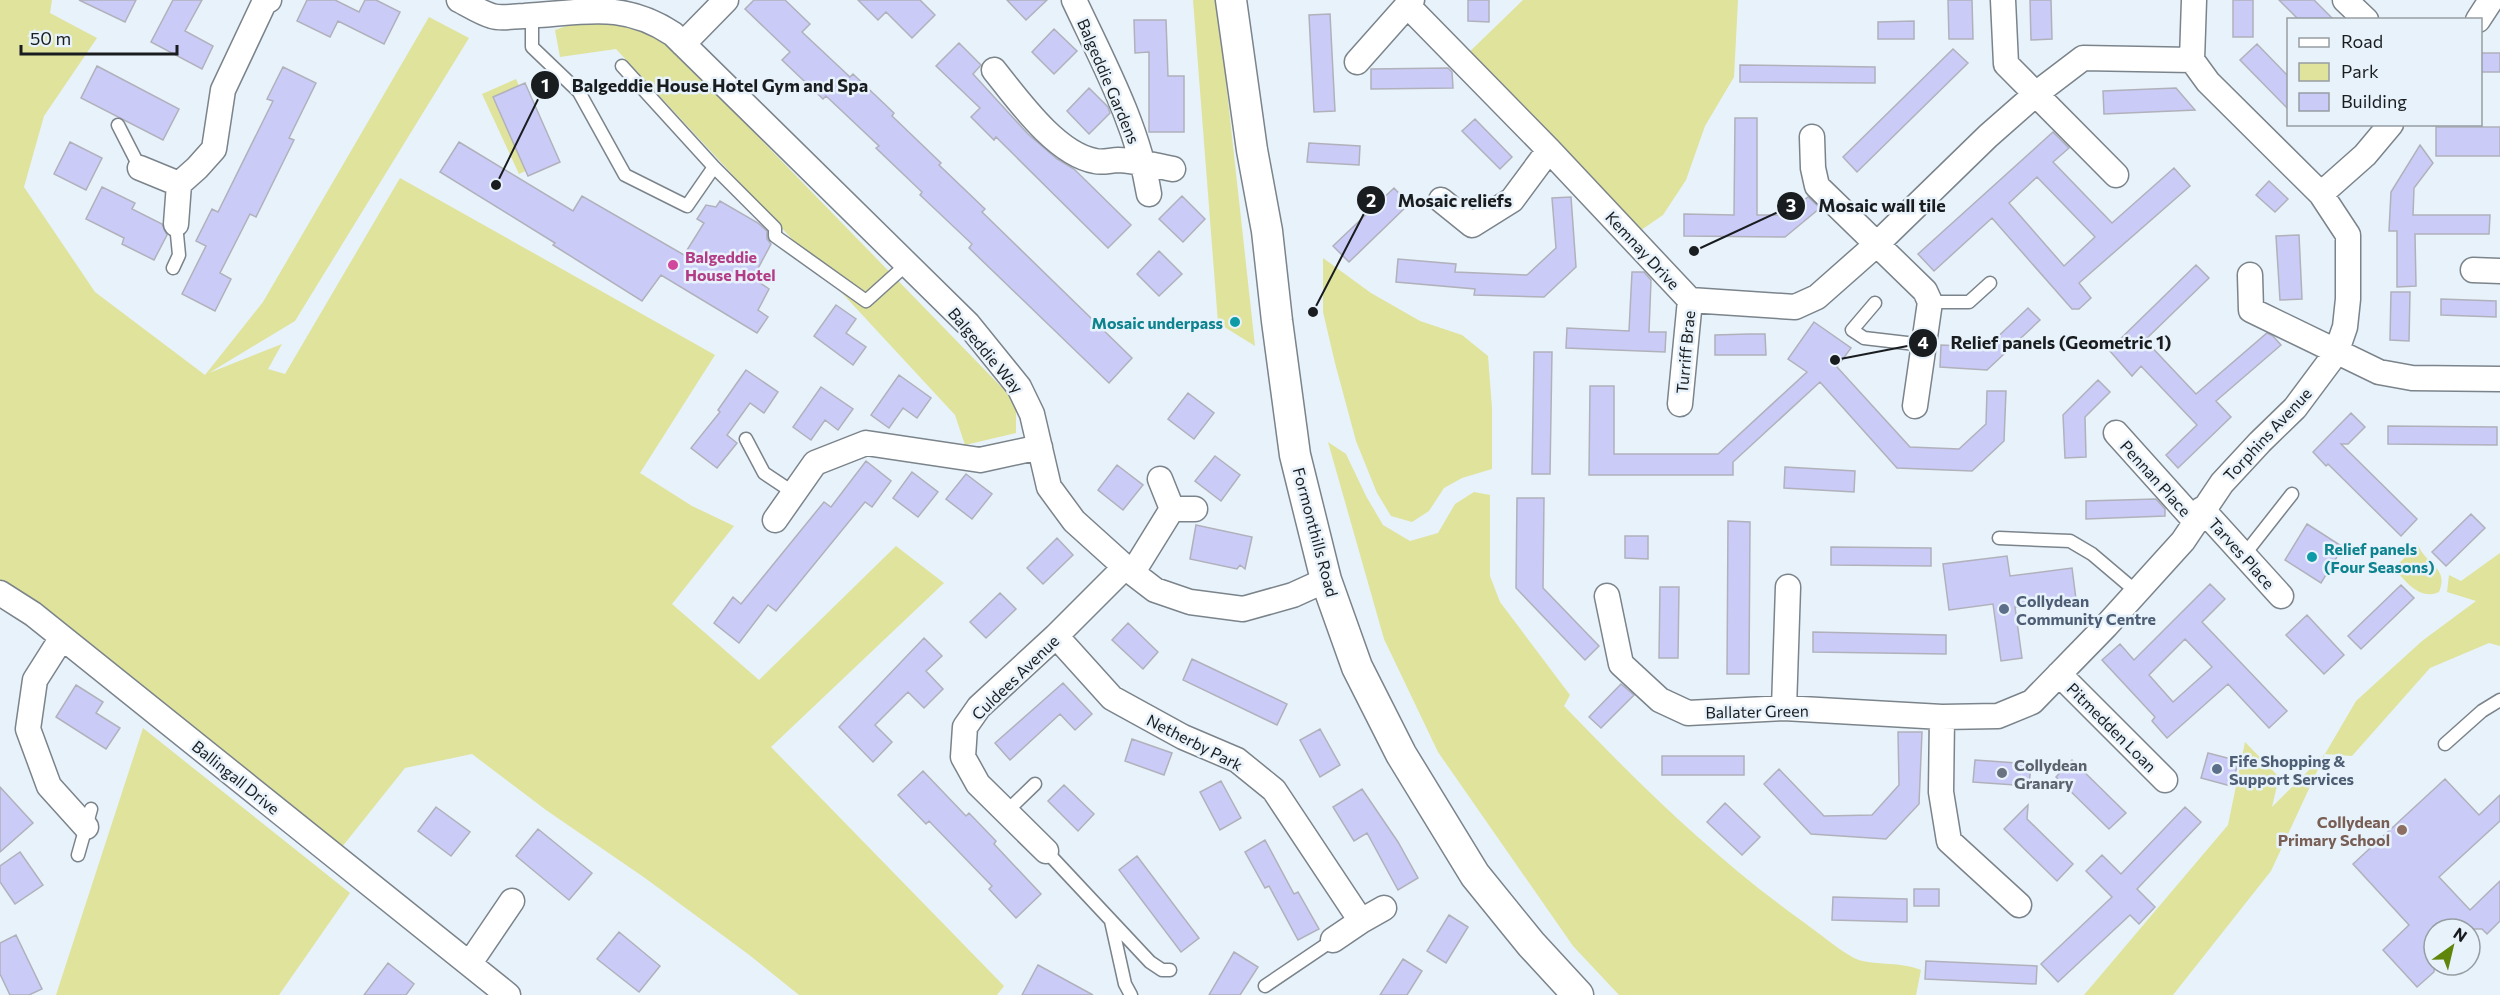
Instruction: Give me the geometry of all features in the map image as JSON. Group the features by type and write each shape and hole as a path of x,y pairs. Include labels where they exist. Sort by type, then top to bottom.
{"street":[{"name":"Balgeddie Way","path":"459,0 493,17 610,7 628,9 645,14 678,39 968,324 1019,387 1032,414 1049,487 1074,521 1155,590 1190,602 1243,609 1293,595 1326,580"},
{"path":"678,39 726,0"},
{"name":"Balgeddie Gardens","path":"1074,0 1108,71 1144,162 1149,194"},
{"name":"Formonthills Road","path":"1231,0 1252,150 1267,231 1276,321 1295,454 1326,580 1357,667 1407,764 1475,875 1531,944 1578,995"},
{"path":"2003,0 2006,64 2116,175"},
{"path":"2192,60 2194,0"},
{"path":"2345,0 2364,18"},
{"path":"2479,18 2491,0"},
{"path":"176,224 179,184 214,149 223,90 263,1"},
{"path":"1357,62 1410,2"},
{"name":"Kemnay Drive","path":"1410,2 1690,300 1795,307 1817,297 1878,244 1988,136 2037,93 2083,58 2192,60"},
{"name":"Torphins Avenue","path":"1942,717 1998,716 2032,702 2138,593 2222,483 2295,408 2336,353 2345,327 2348,299 2348,236 2321,194 2208,82 2192,60"},
{"name":"Balgeddie Gardens","path":"994,70 1032,117 1079,156 1097,162 1115,160 1144,162 1173,169"},
{"path":"2321,194 2365,154 2389,126"},
{"path":"1812,137 1813,168 1817,186 1925,291 1930,302 1916,406"},
{"path":"1441,200 1472,225 1512,200 1549,150"},
{"path":"140,168 179,184"},
{"path":"2473,270 2500,271"},
{"path":"2250,275 2251,310 2379,372 2412,378 2500,379"},
{"name":"Turriff Brae","path":"1680,404 1690,300"},
{"name":"Pennan Place","path":"2116,433 2199,516"},
{"path":"775,520 815,463 866,443 980,460 1040,447"},
{"name":"Culdees Avenue","path":"1046,851 978,784 963,757 965,727 979,707 1129,570 1184,509 1160,479"},
{"name":"Tarves Place","path":"2199,516 2244,555 2282,596"},
{"path":"1784,708 1788,587"},
{"name":"Ballingall Drive","path":"0,593 33,614 61,639 508,995"},
{"name":"Ballater Green","path":"1607,596 1621,664 1660,700 1688,713 1784,708 1942,717"},
{"name":"Netherby Park","path":"1056,636 1112,698 1183,737 1237,760 1274,790 1361,921"},
{"path":"61,639 35,680 28,729 50,786 89,818"},
{"name":"Pitmedden Loan","path":"2059,674 2165,780"},
{"path":"1942,717 1941,792 1949,841 2019,905"},
{"path":"470,963 512,901"},
{"path":"1333,940 1384,908"}],"lane":[{"path":"532,15 532,47 579,92 625,175 687,206 714,167"},
{"path":"622,66 714,167 775,228 776,236 867,301 907,264"},
{"path":"118,125 140,168"},
{"path":"173,268 179,255 176,224"},
{"path":"1930,302 1969,302 1990,283"},
{"path":"1875,303 1852,330 1864,338 1924,345"},
{"path":"746,439 764,473 794,493"},
{"path":"2244,555 2292,494"},
{"path":"1999,538 2070,541 2092,554 2138,593"},
{"path":"2445,744 2482,711 2500,700"},
{"path":"1006,812 1035,784"},
{"path":"78,855 89,818"},
{"path":"1046,851 1150,962 1162,970 1170,970"},
{"path":"1110,920 1125,984 1131,995"},
{"path":"1265,986 1333,940"}],"green space":[{"path":"0,0 52,0 50,13 97,38 44,116 24,187 95,292 205,375 263,302 429,17 469,38 295,321 209,373 282,344 268,369 285,374 400,178 715,355 640,473 692,506 734,526 672,604 759,680 896,546 944,583 771,747 1004,986 997,995 799,995 645,878 546,810 472,754 405,768 334,857 0,593"},
{"path":"1193,0 1217,0 1255,346 1218,323"},
{"path":"1523,0 1738,0 1734,77 1705,126 1686,180 1663,215 1631,237 1461,60"},
{"path":"589,18 625,18 663,39 1016,402 1016,433 965,445 955,415 616,49 560,57 555,30"},
{"path":"516,79 552,159 519,174 482,94"},
{"path":"1323,258 1371,293 1420,321 1462,335 1488,356 1492,408 1492,469 1462,478 1444,488 1429,511 1412,522 1391,516 1377,493 1356,441 1323,312"},
{"path":"1328,442 1346,454 1383,525 1410,541 1438,533 1455,504 1474,492 1490,495 1490,576 1500,602 1570,695 1564,706 1649,792 1708,846 1834,945 1860,960 1904,965 1921,970 1916,995 1619,995 1573,946 1438,752 1384,639"},
{"path":"2418,545 2439,572 2441,584 2439,592 2426,594 2419,592 2408,584 2394,568"},
{"path":"2500,553 2500,646 2489,643 2430,668 2352,756 2325,754 2356,701 2422,641 2476,601 2447,592 2449,575 2461,581"},
{"path":"143,728 350,893 279,995 56,995"},
{"path":"2245,742 2279,777 2272,807 2325,754 2271,871 2173,995 2084,995 2228,825"}],"building":[{"path":"79,0 136,0 125,22"},
{"path":"173,0 202,0 185,31 213,46 202,69 151,42"},
{"path":"307,0 335,0 359,12 365,0 376,0 400,12 384,44 338,21 330,37 297,21"},
{"path":"754,0 785,0 810,24 802,32 850,77 853,74 894,113 892,116 985,209 982,212 1132,358 1109,383 969,248 972,244 920,195 922,192 876,148 879,146 826,96 823,99 782,60 790,52 745,9"},
{"path":"858,0 920,0 935,15 912,38 886,12 878,20"},
{"path":"1007,0 1047,0 1026,20"},
{"path":"1468,0 1489,0 1489,22 1468,21"},
{"path":"1948,0 1972,0 1973,39 1949,39"},
{"path":"2030,0 2051,0 2052,39 2031,40"},
{"path":"2233,0 2253,0 2253,37 2233,37"},
{"path":"2279,0 2314,0 2332,18 2297,18"},
{"path":"1330,14 1335,111 1314,112 1309,15"},
{"path":"1134,20 1166,20 1168,76 1184,76 1184,132 1149,132 1149,52 1135,53"},
{"path":"1914,21 1914,39 1878,39 1878,22"},
{"path":"1054,29 1077,51 1054,74 1032,52"},
{"path":"959,43 981,65 973,74 1028,134 1057,159 1074,169 1131,225 1108,248 996,137 994,140 971,117 980,108 936,66"},
{"path":"2257,44 2287,75 2287,108 2240,60"},
{"path":"1953,49 1968,63 1857,172 1843,157"},
{"path":"2482,53 2500,53 2500,72 2482,72"},
{"path":"1740,65 1875,67 1875,83 1740,82"},
{"path":"97,66 179,109 163,140 81,98"},
{"path":"283,67 316,83 289,138 294,140 256,217 250,214 220,273 231,279 215,311 182,294 206,246 196,241 212,209 218,212 273,101 267,99"},
{"path":"1448,68 1452,72 1453,88 1371,89 1371,69"},
{"path":"525,83 560,162 528,176 493,97"},
{"path":"1089,88 1108,107 1110,113 1089,134 1067,111"},
{"path":"2176,88 2195,110 2104,114 2103,91"},
{"path":"1735,118 1757,118 1757,215 1785,215 1808,197 1820,208 1785,237 1684,236 1684,214 1734,215"},
{"path":"1475,119 1512,157 1500,169 1462,131"},
{"path":"2436,127 2500,127 2500,156 2436,156"},
{"path":"2053,132 2069,148 2053,162 2112,223 2174,168 2190,186 2079,283 2091,298 2079,309 2072,309 1992,218 1934,271 1918,254","holes":["2037,177 2095,237 2064,266 2009,203"]},
{"path":"70,142 102,158 86,190 54,174"},
{"name":"Balgeddie House Hotel","path":"459,142 573,211 582,196 684,255 704,223 697,219 706,205 716,207 720,201 758,223 767,231 767,239 771,244 753,278 769,289 758,310 768,317 757,333 661,275 642,301 553,245 555,243 440,172"},
{"path":"1309,143 1360,146 1359,165 1307,162"},
{"path":"2420,145 2433,163 2414,188 2413,215 2490,215 2489,234 2415,234 2416,286 2397,287 2397,231 2389,231 2391,192"},
{"path":"2269,181 2288,199 2275,212 2256,195"},
{"path":"102,187 135,203 132,209 162,224 167,235 154,260 122,244 124,238 86,219"},
{"path":"1394,188 1409,204 1349,262 1333,246"},
{"path":"1182,196 1205,219 1183,242 1159,219"},
{"path":"1571,197 1576,267 1544,297 1474,295 1475,289 1396,282 1398,259 1456,264 1455,272 1527,275 1556,248 1552,198"},
{"path":"2299,235 2302,299 2280,300 2276,236"},
{"path":"1159,251 1182,274 1159,296 1137,274"},
{"path":"2196,265 2209,278 2145,340 2196,394 2267,333 2281,345 2216,401 2231,417 2178,468 2166,455 2197,425 2141,366 2132,376 2109,350"},
{"path":"1632,272 1644,272 1651,280 1649,332 1666,332 1665,352 1566,348 1567,328 1629,331"},
{"path":"2391,292 2410,292 2409,341 2390,340"},
{"path":"2441,299 2496,301 2496,317 2441,315"},
{"path":"836,305 856,319 846,333 866,347 853,365 814,336"},
{"path":"2028,308 2040,320 1987,370 1940,367 1941,345 1987,347"},
{"path":"1814,322 1851,348 1837,367 1910,447 1959,449 1986,424 1987,391 2006,391 2004,441 1972,471 1897,468 1820,382 1733,462 1733,475 1589,475 1590,386 1614,386 1614,454 1718,454 1807,372 1788,359"},
{"path":"1765,334 1766,355 1715,355 1715,335"},
{"path":"1534,352 1552,352 1550,474 1532,474"},
{"path":"746,370 778,392 764,413 750,403 727,435 737,443 717,468 691,448 720,412 718,410"},
{"path":"899,375 931,398 917,418 903,408 889,428 871,415"},
{"path":"2098,380 2110,392 2085,417 2086,457 2065,458 2063,415"},
{"path":"821,387 853,409 838,430 825,420 811,440 793,427"},
{"path":"1188,393 1214,413 1194,439 1168,419"},
{"path":"2351,413 2365,427 2348,444 2341,444 2417,519 2401,536 2313,452"},
{"path":"2388,426 2497,427 2497,445 2388,444"},
{"path":"1215,456 1240,475 1221,501 1195,481"},
{"path":"866,461 891,481 872,507 865,502 776,611 768,605 739,643 714,623 733,597 741,604 824,502 831,507"},
{"path":"1117,465 1143,485 1123,510 1098,490"},
{"path":"1785,467 1855,471 1854,492 1784,488"},
{"path":"912,472 938,492 918,517 893,498"},
{"path":"966,474 992,494 972,519 946,499"},
{"path":"1517,498 1544,498 1543,588 1599,646 1585,660 1516,588"},
{"path":"2156,499 2165,509 2165,516 2086,519 2086,501"},
{"path":"2471,514 2485,528 2446,566 2432,552"},
{"path":"1728,521 1750,522 1749,674 1727,674"},
{"path":"2307,524 2343,547 2321,583 2285,560"},
{"path":"1196,525 1252,537 1245,569 1240,565 1237,569 1190,559"},
{"path":"1625,536 1648,536 1648,559 1625,558"},
{"path":"1057,538 1073,555 1043,584 1027,568"},
{"path":"1831,547 1931,548 1931,566 1831,565"},
{"name":"Collydean Community Centre","path":"2007,556 2010,576 2072,568 2076,599 2015,607 2022,658 2001,661 1993,604 1949,610 1943,564"},
{"path":"2210,584 2225,599 2202,622 2287,711 2269,728 2228,684 2167,738 2152,721 2155,717 2102,660 2120,644 2134,660","holes":["2185,639 2212,667 2173,702 2149,675"]},
{"path":"2401,585 2414,598 2361,649 2348,636"},
{"path":"1660,587 1679,587 1678,658 1659,658"},
{"path":"1000,593 1016,609 986,638 970,622"},
{"path":"2307,615 2344,655 2324,674 2286,635"},
{"path":"1128,623 1158,652 1143,669 1112,640"},
{"path":"1813,632 1946,635 1946,654 1813,652"},
{"path":"924,638 942,656 926,671 943,689 924,708 908,692 875,725 892,742 873,762 839,727"},
{"path":"1192,659 1287,704 1277,725 1183,680"},
{"path":"1063,683 1092,714 1075,730 1060,714 1010,760 995,743"},
{"path":"1621,684 1634,695 1601,728 1589,717"},
{"path":"76,685 103,702 96,713 120,728 106,749 56,717"},
{"path":"1320,729 1340,765 1320,777 1300,740"},
{"path":"1898,732 1922,732 1919,804 1886,839 1811,834 1764,784 1779,769 1824,816 1872,815 1899,785"},
{"path":"1132,739 1172,753 1164,775 1125,761"},
{"path":"2208,753 2239,761 2231,786 2201,778"},
{"path":"1662,756 1744,756 1744,775 1662,775"},
{"name":"Collydean Granary","path":"1975,760 2031,764 2029,786 1973,782"},
{"path":"2072,760 2126,813 2109,829 2056,777"},
{"path":"923,771 966,816 969,813 996,841 994,844 1041,894 1016,918 989,889 992,886 929,821 926,824 898,795"},
{"path":"2445,779 2479,815 2500,795 2500,821 2439,877 2470,910 2500,881 2500,921 2487,934 2482,929 2482,917 2422,917 2422,977 2428,977 2417,987 2383,950 2409,925 2353,864"},
{"path":"1221,781 1241,818 1220,830 1200,792"},
{"path":"1064,785 1094,814 1078,831 1048,801"},
{"path":"0,787 33,823 0,852"},
{"path":"1362,789 1398,842 1418,878 1398,890 1367,833 1354,841 1333,807"},
{"path":"1725,803 1760,837 1742,855 1707,822"},
{"path":"2028,805 2027,819 2073,864 2057,881 2004,829"},
{"path":"436,807 470,832 451,856 418,831"},
{"path":"2185,807 2201,822 2137,889 2155,907 2139,924 2130,915 2058,982 2041,964 2112,897 2086,871 2102,855 2121,874"},
{"path":"538,829 592,873 569,900 516,856"},
{"path":"1265,840 1294,894 1298,892 1319,929 1298,940 1269,886 1265,888 1245,852"},
{"path":"20,852 43,885 15,904 0,882 0,866"},
{"path":"1137,856 1199,938 1181,952 1119,870"},
{"path":"1914,889 1939,889 1939,906 1914,906"},
{"path":"1833,897 1907,899 1907,922 1832,920"},
{"path":"1449,915 1468,927 1446,963 1427,951"},
{"path":"619,932 660,966 639,992 597,959"},
{"path":"16,935 42,989 29,995 10,995 0,974 0,943"},
{"path":"1234,952 1258,967 1240,995 1209,995"},
{"path":"1403,959 1422,971 1407,995 1380,995"},
{"path":"1926,961 2037,966 2036,984 1925,979"},
{"path":"388,963 414,984 406,995 364,995"},
{"path":"1038,965 1093,995 1022,995"}],"place":[{"name":"Balgeddie House Hotel Gym and Spa","path":"496,185"},
{"name":"Mosaic wall tile","path":"1694,251"},
{"name":"Balgeddie House Hotel","path":"673,265"},
{"name":"Mosaic reliefs","path":"1313,312"},
{"name":"Mosaic underpass","path":"1235,322"},
{"name":"Relief panels (Geometric 1)","path":"1835,360"},
{"name":"Relief panels (Four Seasons)","path":"2312,557"},
{"name":"Collydean Community Centre","path":"2004,609"},
{"name":"Fife Shopping & Support Services","path":"2217,769"},
{"name":"Collydean Granary","path":"2002,773"},
{"name":"Collydean Primary School","path":"2402,830"}]}
